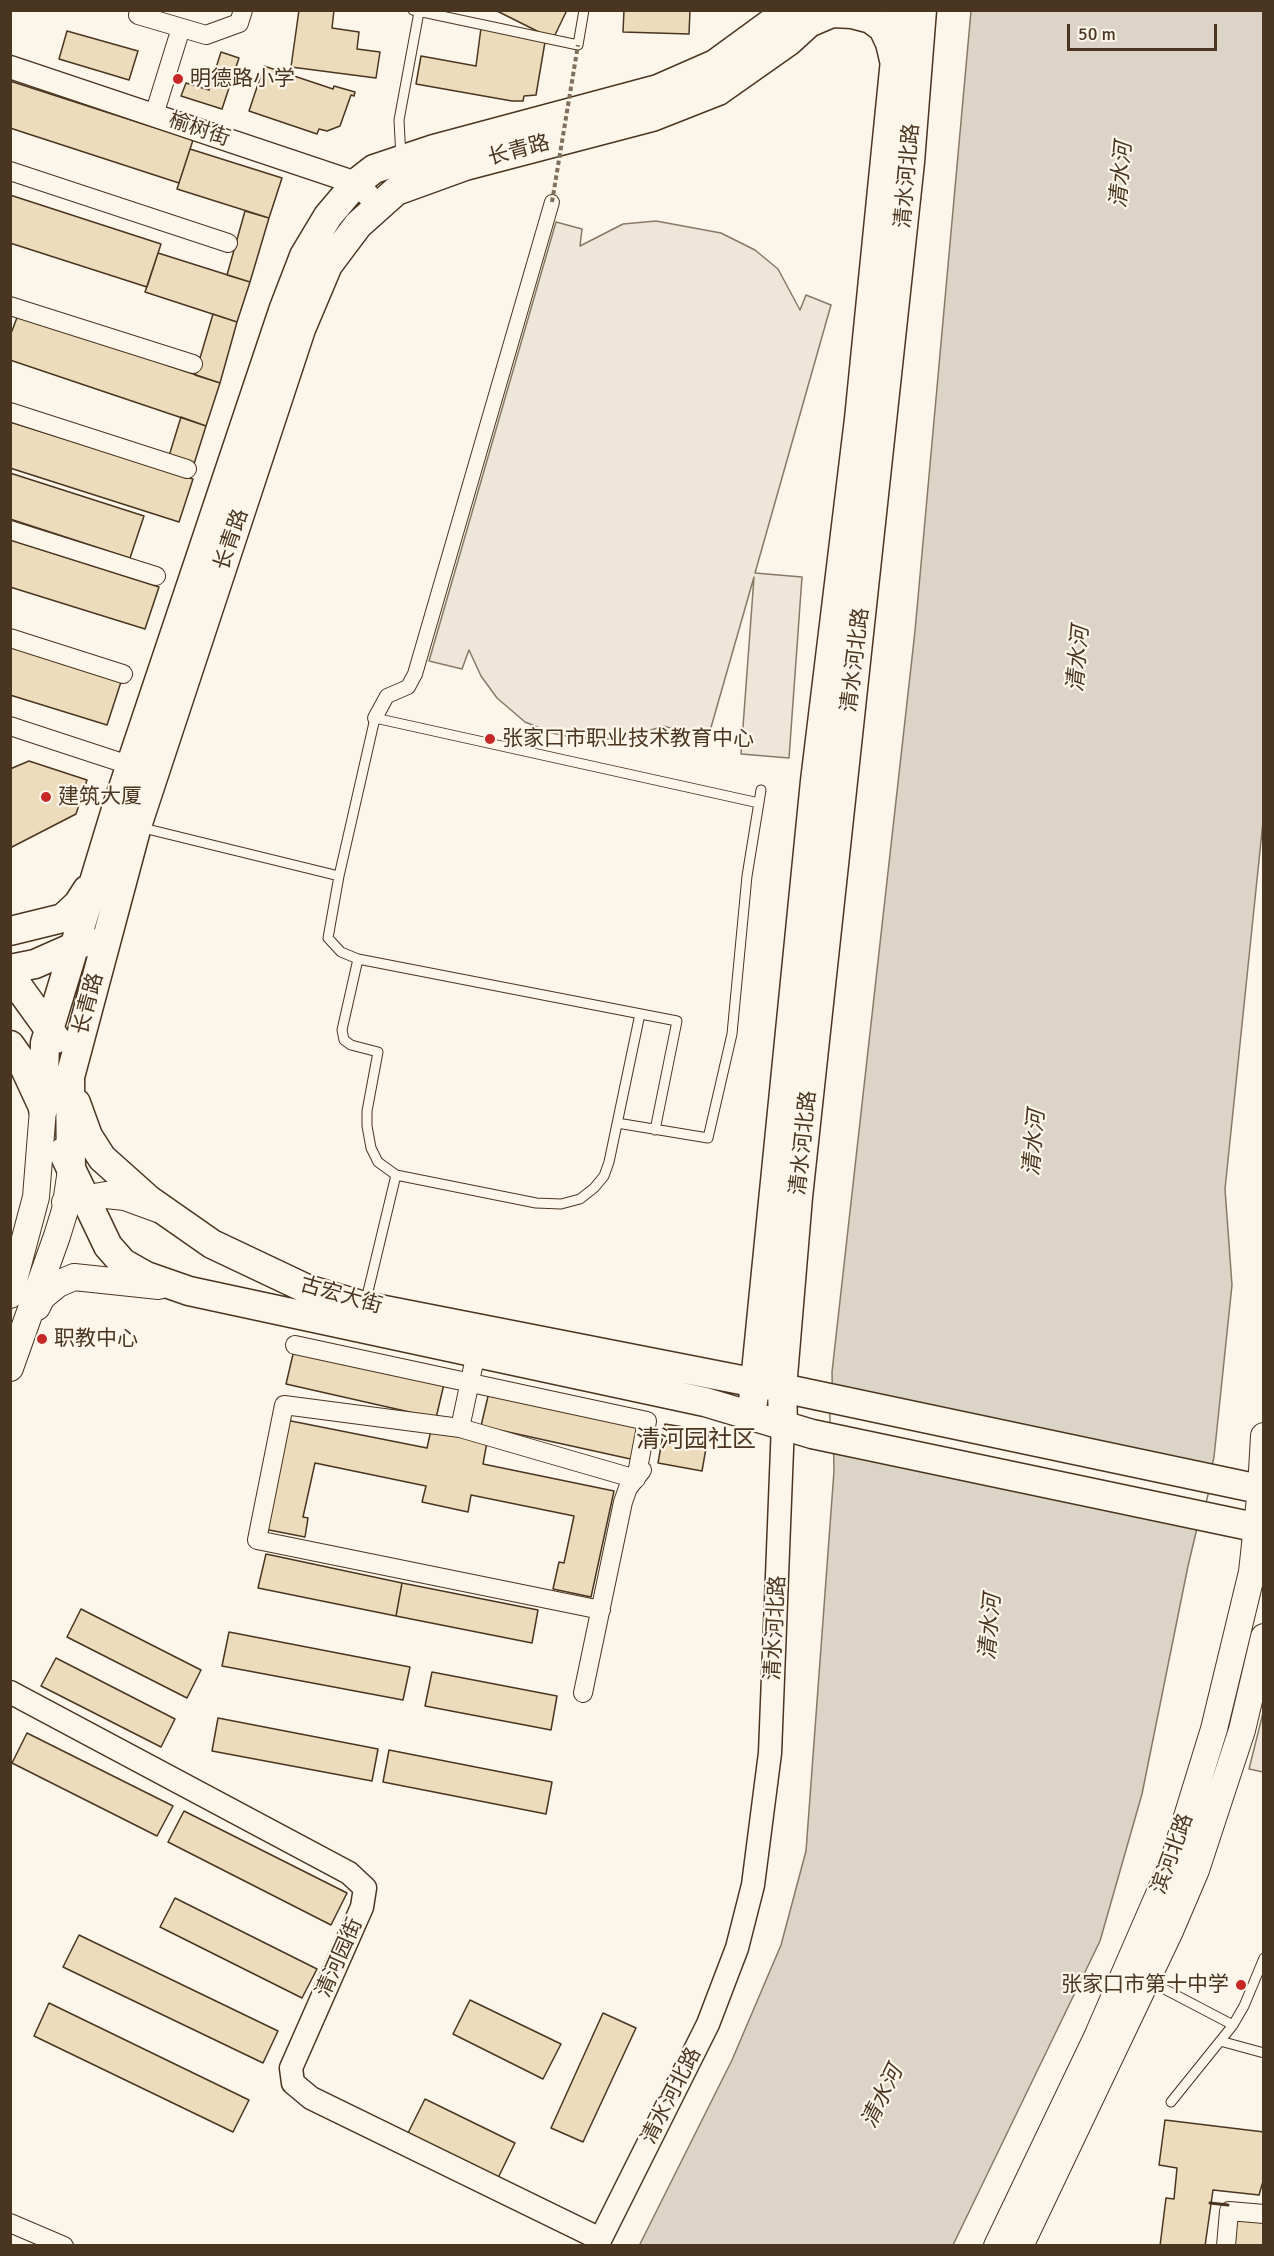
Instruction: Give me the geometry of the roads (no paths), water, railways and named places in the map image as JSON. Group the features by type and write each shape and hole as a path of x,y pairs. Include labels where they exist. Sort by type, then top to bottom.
{"main road":[{"name":"清水河北路","path":"783,1424 768,1385 815,781 859,419 900,10"},
{"name":"清水河北路","path":"752,1414 768,1385 798,1197 909,174 922,10"},
{"path":"808,14 852,14 871,19 883,28 890,43 894,63"},
{"name":"长青路","path":"71,1170 70,1077 136,826 142,769 296,276 304,256 328,216 356,183 374,169 658,89 715,64 808,14"},
{"name":"长青路","path":"10,1295 36,1197 43,1109 45,1043 95,875 142,769 301,329 328,265 358,225 396,191 465,166 652,117 718,92 789,41 808,14"},
{"path":"10,931 63,918 78,904 95,875"},
{"path":"10,969 34,964 89,940 104,924 117,899"},
{"name":"古宏大街","path":"10,975 57,1040 88,1136 102,1158 149,1200 212,1244 256,1267 307,1288 364,1306 768,1385 1262,1489"},
{"name":"古宏大街","path":"10,1045 22,1062 71,1170 75,1200 123,1263 146,1276 189,1291 752,1414 812,1434 1260,1529"},
{"path":"29,1224 40,1211 52,1204 106,1195 125,1197 171,1216"},
{"path":"28,1326 75,1200"},
{"path":"10,1368 42,1297 58,1284 74,1277 130,1281 189,1291"},
{"name":"滨河北路","path":"1020,2246 1137,1975 1214,1729 1252,1572 1260,1529 1263,1436"},
{"name":"滨河北路","path":"998,2246 1137,1975 1196,1870 1242,1730 1263,1637"}],"street":[{"path":"140,10 138,15 206,35 239,23 243,10"},
{"path":"154,115 181,28"},
{"name":"榆树街","path":"10,67 356,183 379,206"},
{"path":"10,171 228,243"},
{"path":"375,718 387,696 408,687 415,674 552,202"},
{"path":"10,306 193,364"},
{"path":"10,412 187,469"},
{"path":"10,530 156,576"},
{"path":"10,638 123,674"},
{"path":"10,726 142,769"},
{"path":"295,1345 647,1421 636,1479"},
{"path":"460,1428 476,1353"},
{"path":"583,1693 623,1502 628,1488 646,1463 659,1392"},
{"path":"601,1610 257,1540 284,1404 460,1428 636,1479"},
{"name":"清水河北路","path":"599,2242 708,2024 737,1948 753,1885 770,1753 782,1500 783,1424"},
{"name":"清河园街","path":"10,1692 349,1873 364,1888 363,1908 291,2068 293,2083 311,2098 599,2242"},
{"path":"1226,2246 1229,2211 1263,2214"},
{"path":"10,2223 64,2246"}],"lane":[{"path":"401,160 399,120 416,11 578,45 584,10"},
{"path":"655,1130 677,1021 358,959 341,952 328,938 339,876 375,718 759,803"},
{"path":"617,1123 708,1138 732,1034 747,876 761,790"},
{"path":"136,826 339,876"},
{"path":"358,959 342,1030 344,1040 351,1045 378,1052 367,1111 371,1148 378,1162 396,1175 536,1203 561,1204 580,1199 604,1176 640,1014"},
{"path":"364,1306 396,1175"},
{"path":"1171,2102 1233,2025 1244,2006 1263,1958"},
{"path":"1137,1975 1233,2025"},
{"path":"1220,2041 1263,2053"}],"water":[{"name":"清水河","path":"971,11 1263,11 1264,812 1225,1189 1232,1285 1214,1457 1188,1566 1142,1794 1100,1941 953,2245 639,2246 732,2060 781,1945 806,1851 834,1471 832,1372 915,631"}],"place":[{"name":"明德路小学","path":"178,79"},
{"name":"张家口市职业技术教育中心","path":"490,739"},
{"name":"建筑大厦","path":"46,797"},
{"name":"职教中心","path":"42,1339"},
{"name":"张家口市第十中学","path":"1241,1985"}],"district":[{"name":"清河园社区","path":"696,1441"}]}
